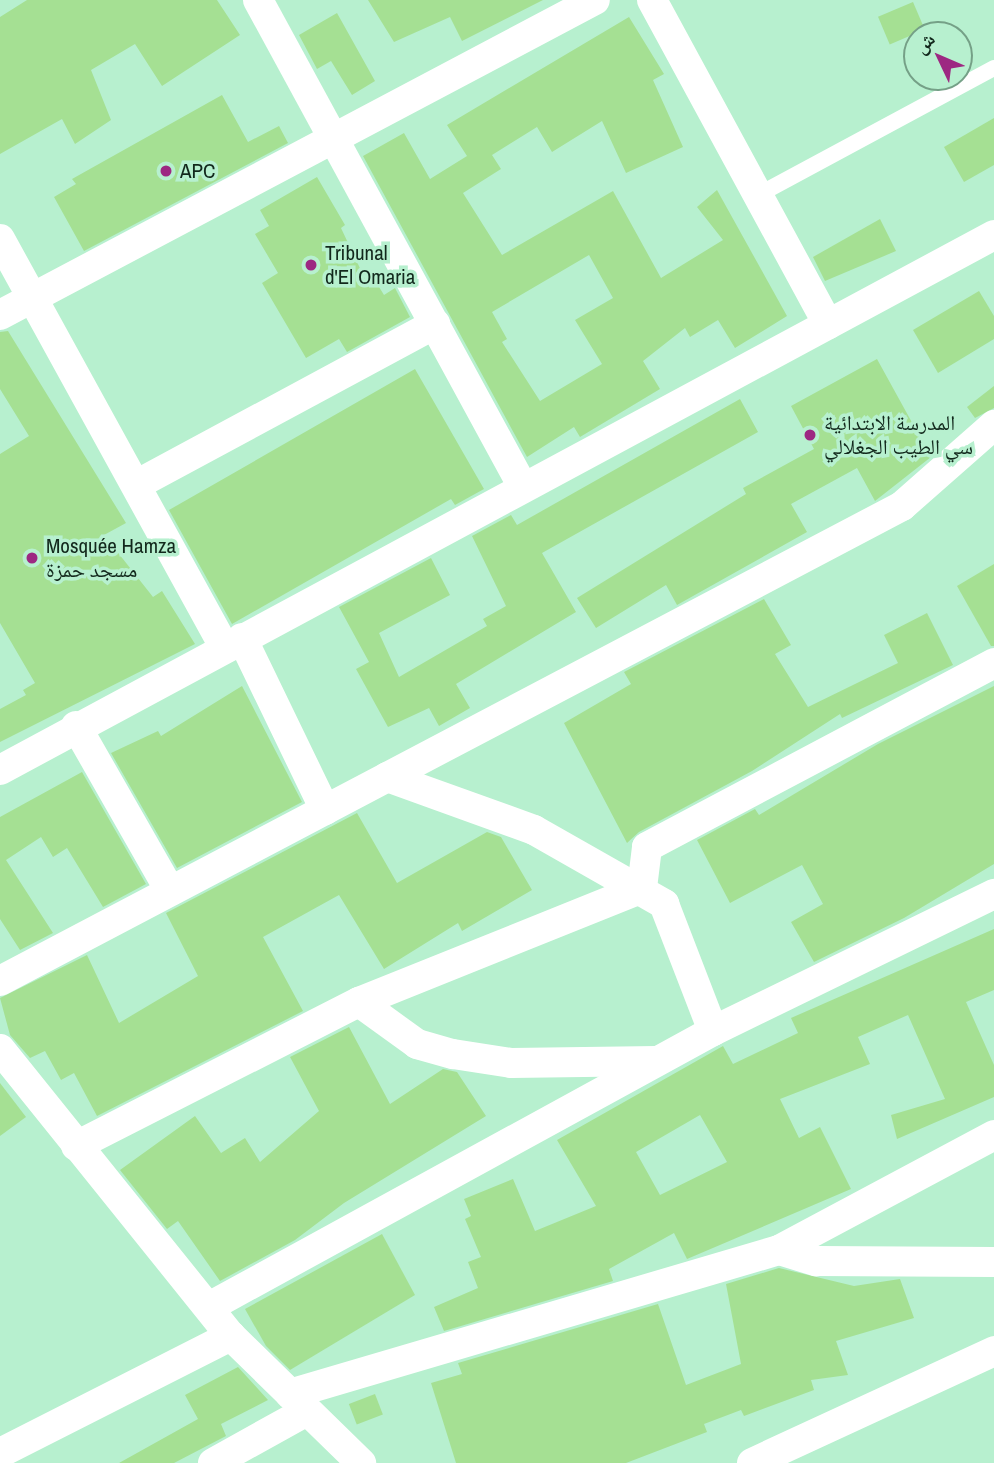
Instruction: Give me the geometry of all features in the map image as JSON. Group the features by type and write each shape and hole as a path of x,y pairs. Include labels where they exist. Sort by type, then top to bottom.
{"street":[{"path":"258,0 523,488"},
{"path":"0,315 595,0"},
{"path":"652,0 828,324"},
{"path":"0,770 76,726 994,235"},
{"path":"0,239 136,485 234,643 325,810"},
{"path":"136,485 435,324"},
{"path":"1,979 902,506 994,425"},
{"path":"642,888 647,847 994,663"},
{"path":"76,726 170,891"},
{"path":"387,777 534,830 642,888 664,904 713,1031"},
{"path":"76,1146 359,1002 642,888"},
{"path":"209,1307 713,1031 994,894"},
{"path":"359,1002 417,1044 453,1054 511,1063 661,1061"},
{"path":"0,1049 231,1336 360,1463"},
{"path":"213,1463 298,1403 779,1250 994,1135"},
{"path":"779,1250 817,1261 994,1262"},
{"path":"0,1453 231,1336"},
{"path":"752,1463 994,1351"}],"lane":[{"path":"758,195 994,68"}],"building":[{"path":"27,0 217,0 240,35 162,86 135,44 91,70 111,120 75,144 62,119 0,154 0,17"},
{"path":"368,0 543,0 462,41 450,17 394,42"},
{"path":"913,2 921,21 903,21 903,39 890,44 878,17"},
{"path":"337,13 375,81 352,95 331,61 317,69 299,35"},
{"path":"629,17 664,74 653,80 683,147 626,173 602,121 552,152 537,127 492,155 501,169 463,193 502,255 613,191 661,278 723,240 697,207 717,190 787,316 735,348 718,320 690,337 685,328 643,361 660,389 580,437 574,427 527,457 363,156 404,133 430,179 467,156 447,125","holes":["589,255 613,298 575,320 602,364 540,401 502,342 507,339 492,312"]},
{"name":"APC","path":"222,95 248,142 279,126 288,143 84,251 54,197 76,184 72,179"},
{"path":"994,118 994,165 964,182 944,147"},
{"path":"317,177 345,225 341,228 366,281 373,277 384,295 395,288 410,317 347,352 339,339 306,358 262,283 278,273 255,234 269,226 260,210"},
{"path":"880,219 896,251 825,281 813,257"},
{"path":"979,291 994,316 994,339 938,373 913,330"},
{"path":"8,331 126,523 104,535 153,597 162,591 195,644 0,742 0,709 26,695 23,690 35,683 0,623 0,454 29,436 0,389 0,332"},
{"path":"877,359 931,457 875,501 857,468 791,504 807,532 677,605 666,585 596,628 577,598 746,494 743,488 814,449 791,406"},
{"path":"415,369 484,489 455,505 451,499 232,624 169,510"},
{"path":"994,386 994,408 975,418 967,407"},
{"path":"740,399 758,432 542,553 576,612 456,684 470,708 439,726 429,708 388,727 356,669 369,662 339,607 431,558 450,595 379,633 399,677 487,626 483,619 506,606 472,536 511,515 517,525"},
{"path":"994,564 994,646 991,646 957,586"},
{"path":"764,599 791,645 775,654 808,707 898,663 884,635 927,613 953,665 842,718 840,714 752,771 639,832 627,843 564,723 631,684 624,672"},
{"path":"242,686 302,802 177,868 111,753 158,731 161,736"},
{"path":"994,686 994,864 904,918 814,962 791,922 823,904 802,865 730,903 697,840 755,809 759,815 878,744"},
{"path":"82,772 146,884 103,907 67,848 53,857 41,837 6,860 53,933 20,950 0,919 0,817"},
{"path":"357,813 397,883 487,832 501,837 532,890 462,931 458,923 384,969 339,895 263,937 303,1011 97,1116 74,1073 61,1080 45,1051 30,1058 10,1035 0,998 87,955 119,1023 198,976 166,913"},
{"path":"994,929 994,990 966,1002 994,1065 994,1097 897,1139 891,1115 945,1099 908,1015 858,1037 870,1064 780,1099 799,1138 820,1127 851,1189 687,1259 674,1233 609,1269 613,1281 444,1331 434,1307 478,1288 468,1262 481,1257 465,1219 471,1216 464,1199 513,1179 535,1231 596,1206 557,1140 723,1046 733,1064 798,1033 791,1018","holes":["700,1115 727,1162 660,1195 636,1152"]},
{"path":"349,1027 390,1104 443,1069 457,1072 486,1116 344,1203 295,1240 220,1281 178,1221 167,1229 120,1170 195,1116 221,1153 245,1138 260,1162 319,1111 290,1057"},
{"path":"0,1083 26,1117 0,1136"},
{"path":"382,1234 415,1295 290,1370 266,1346 245,1309"},
{"path":"779,1268 854,1286 900,1279 914,1318 836,1341 848,1375 811,1380 814,1390 744,1416 741,1410 704,1424 707,1432 626,1463 456,1463 431,1383 462,1374 458,1363 658,1304 686,1385 741,1364 726,1284"},
{"path":"238,1367 268,1400 221,1424 226,1436 174,1463 119,1463 198,1419 185,1395"},
{"path":"375,1394 383,1415 357,1425 349,1404"}],"place":[{"name":"APC","path":"166,171"},
{"name":"Tribunal d'El Omaria","path":"311,265"},
{"name":"المدرسة الابتدائية سي الطيب الجغلالي","path":"810,435"},
{"name":"Mosquée Hamza مسجد حمزة","path":"32,558"}]}
